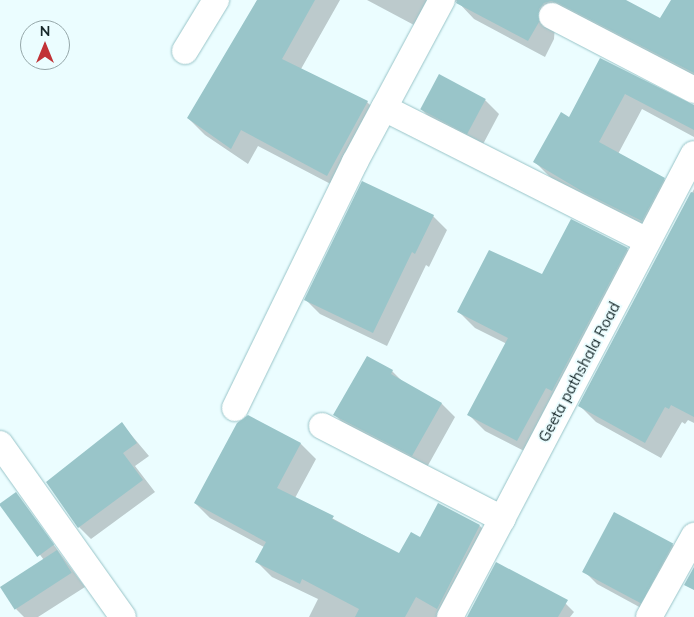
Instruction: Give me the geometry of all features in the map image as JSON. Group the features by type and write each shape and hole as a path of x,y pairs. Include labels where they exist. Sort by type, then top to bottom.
{"street":[{"path":"185,51 216,0"},
{"path":"235,408 355,162 442,0"},
{"path":"552,16 694,90"},
{"path":"384,108 648,241"},
{"name":"Geeta pathshala Road","path":"450,617 694,154"},
{"path":"322,426 502,519"},
{"path":"0,444 122,617"},
{"path":"649,617 694,536"}],"building":[{"path":"257,0 315,0 282,59 368,101 327,176 241,130 231,149 187,118"},
{"path":"457,0 626,0 660,18 671,0 694,0 694,73 558,3 551,1 544,3 539,9 539,22 528,41 456,3"},
{"path":"600,58 694,105 694,130 625,94 599,142 665,178 642,221 585,193 533,162 561,112 569,117"},
{"path":"439,74 486,99 467,134 420,109"},
{"path":"362,181 434,215 415,254 412,252 373,333 304,300"},
{"path":"691,192 694,193 694,417 671,405 669,409 665,407 645,443 578,406"},
{"path":"571,219 628,248 552,391 546,388 517,441 467,415 508,338 457,312 489,250 542,274"},
{"path":"367,356 393,370 391,374 442,403 412,456 333,415"},
{"path":"248,415 301,443 277,488 334,516 332,519 399,553 411,532 420,537 438,503 480,525 437,609 416,597 405,617 355,617 359,609 302,579 300,584 255,562 266,542 194,503 237,423"},
{"path":"122,422 137,443 123,453 143,480 78,528 46,482"},
{"path":"16,492 54,545 37,557 0,506 0,504"},
{"path":"614,512 673,543 641,603 582,572"},
{"path":"57,550 72,573 15,610 0,587"},
{"path":"496,562 568,600 558,617 467,617"},
{"path":"694,567 694,590 684,585"}]}
